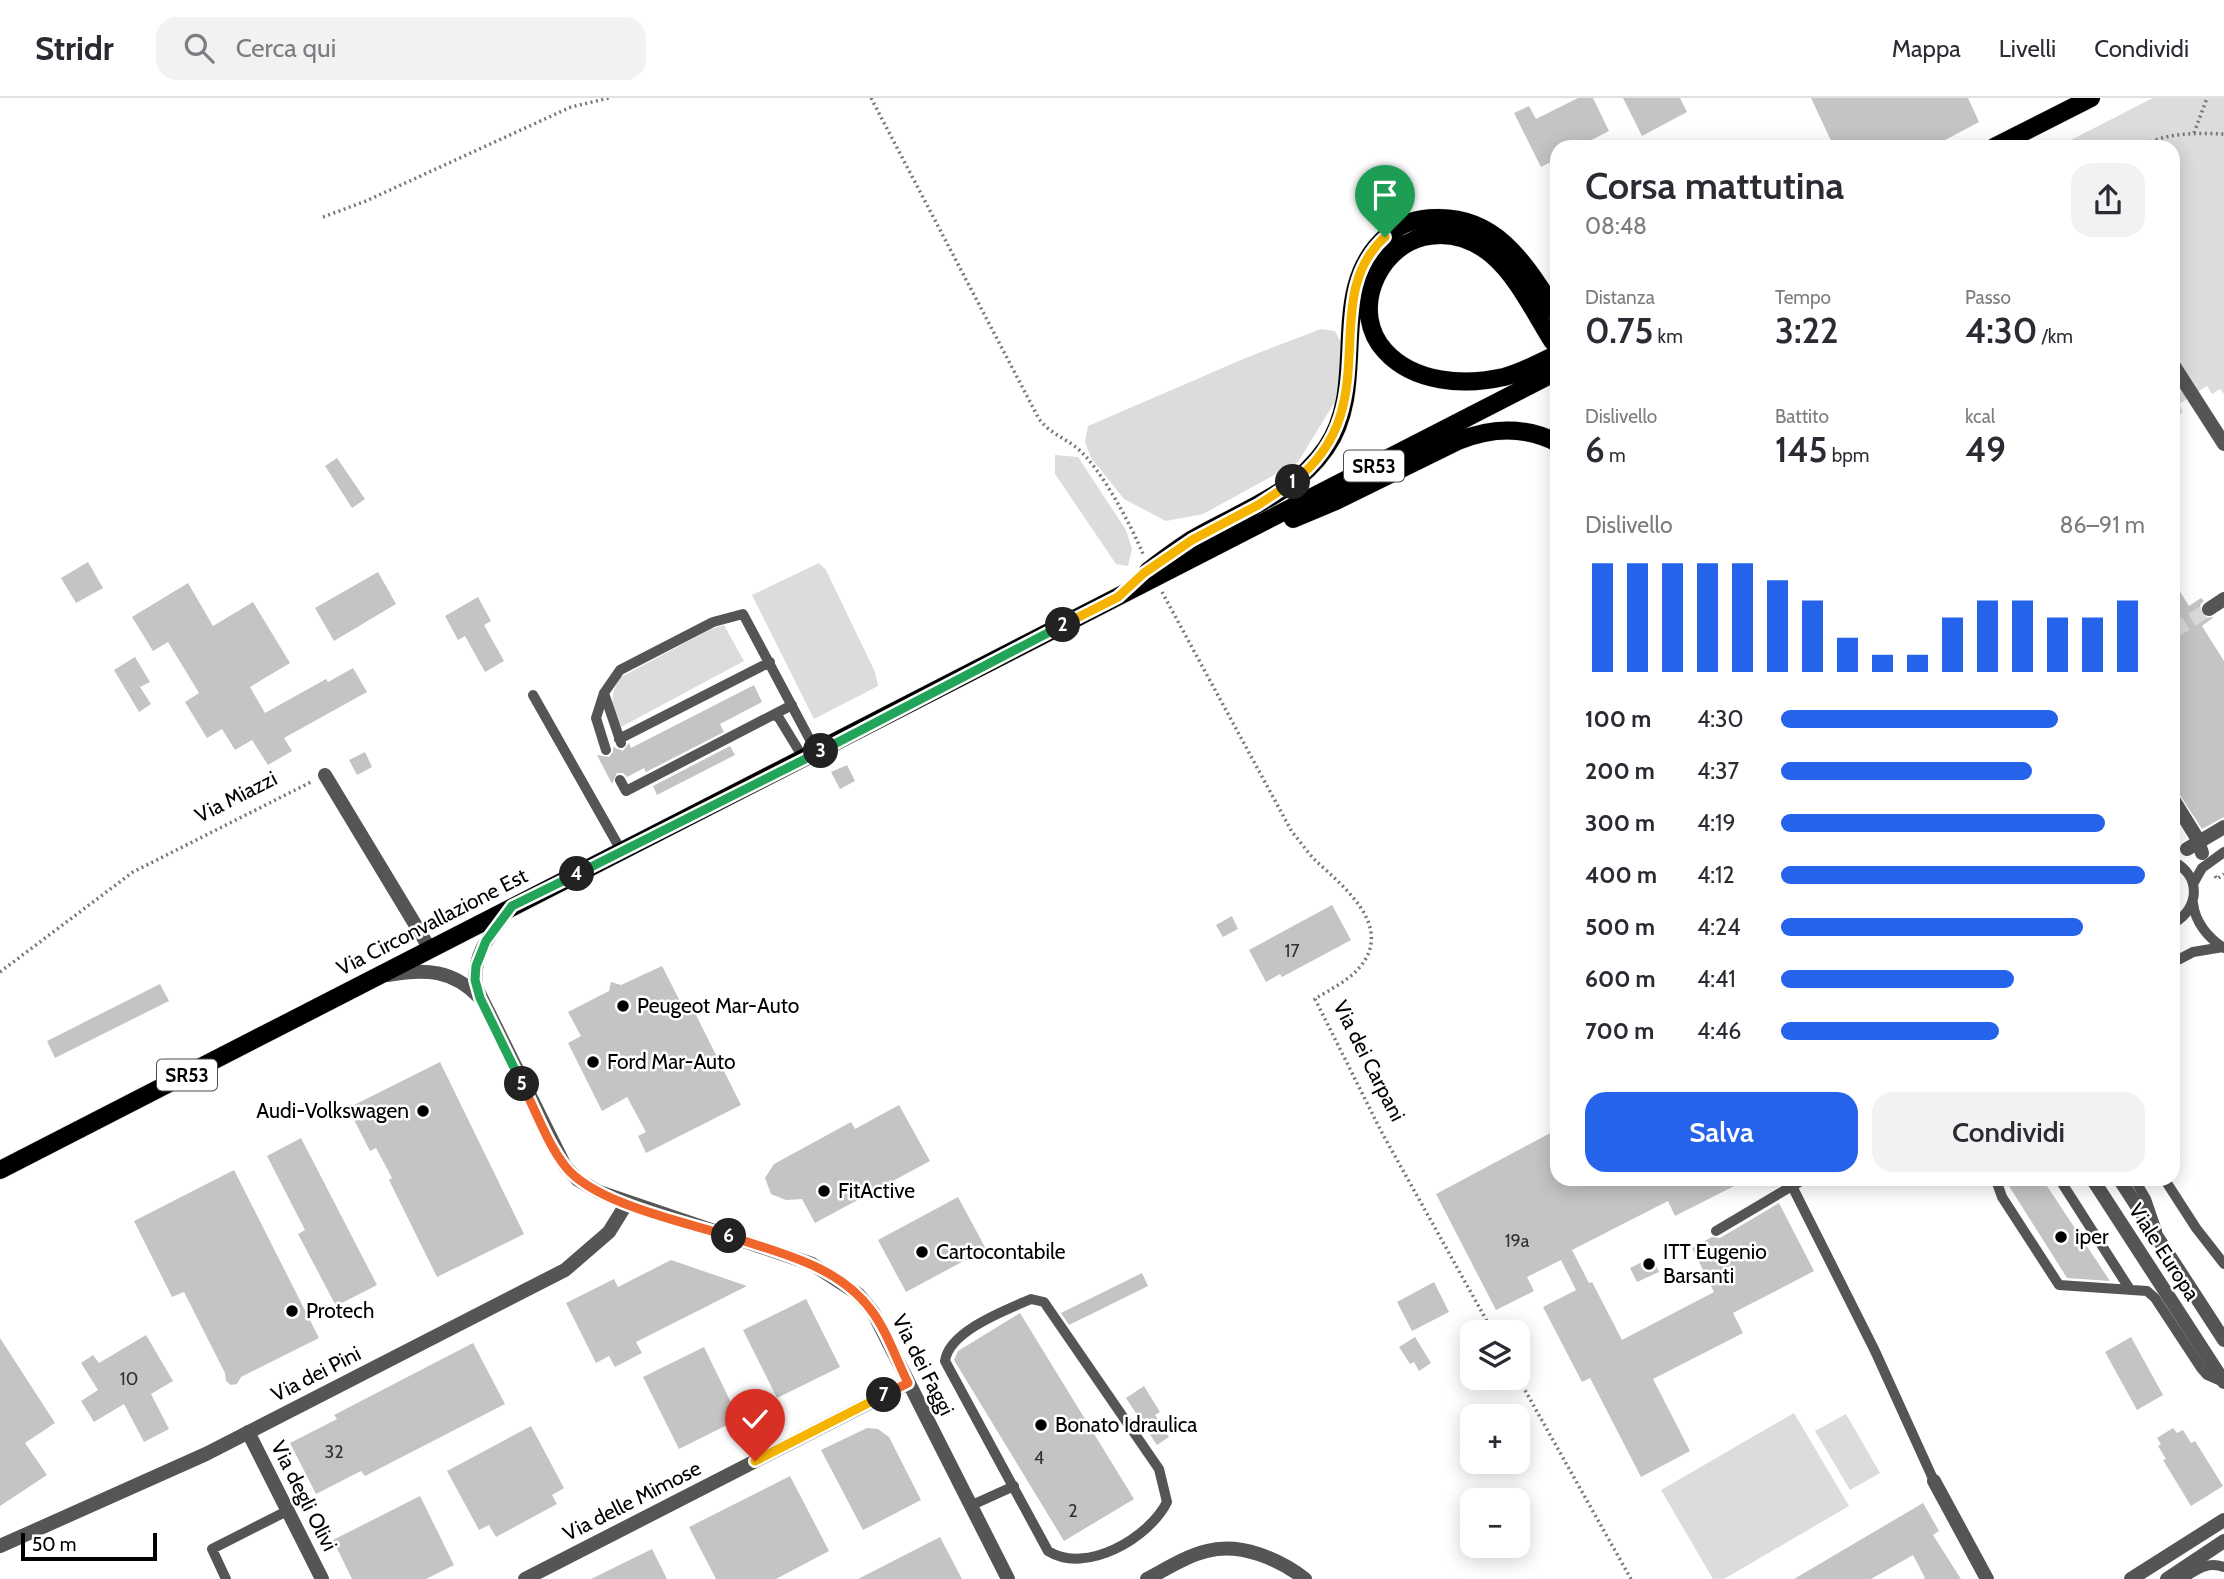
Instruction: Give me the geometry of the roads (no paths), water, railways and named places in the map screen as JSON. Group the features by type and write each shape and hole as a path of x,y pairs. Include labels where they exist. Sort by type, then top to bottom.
{"main road":[{"path":"2008,140 2091,98"},
{"path":"1152,573 1192,540 1276,495 1300,477 1326,449 1341,417 1348,389 1352,314 1359,273 1369,253 1392,231 1411,222 1432,218 1459,219 1484,227 1510,247 1550,304"},
{"path":"1550,340 1504,268 1491,254 1465,238 1442,235 1407,243 1384,261 1373,282 1370,313 1377,339 1395,360 1418,374 1460,381 1489,379 1519,372 1550,351"},
{"name":"SR53","path":"1152,573 1198,555 1550,375"},
{"path":"1198,555 1336,501 1479,433 1519,430 1550,440"},
{"name":"Via Circonvallazione Est","path":"0,1170 1118,597 1152,573"}],"street":[{"path":"2180,375 2224,444"},
{"path":"2208,609 2224,599"},
{"path":"325,775 430,949"},
{"path":"2180,814 2196,849 2224,827"},
{"name":"Via dei Faggi","path":"512,906 481,950 475,972 480,998 565,1166 578,1180 599,1192 812,1264 836,1277 858,1294 873,1312 1007,1578"},
{"name":"Via dei Faggi","path":"374,978 419,970 439,972 459,980 480,998"},
{"name":"Viale Europa","path":"2097,1186 2224,1382"},
{"name":"Viale Europa","path":"2124,1186 2224,1340"},
{"name":"Via dei Pini","path":"0,1546 194,1460 565,1270 610,1232 627,1203"},
{"name":"Via delle Mimose","path":"525,1579 908,1383"},
{"name":"Via degli Olivi","path":"248,1432 322,1579"},
{"path":"1934,1481 1987,1579"},
{"path":"2131,1579 2224,1520"},
{"path":"2167,1579 2224,1541"},
{"path":"1147,1579 1190,1557 1220,1549 1264,1556 1290,1568 1305,1579"}],"lane":[{"path":"606,751 596,725 598,708 620,670 713,622 739,614 746,617 792,705 811,756"},
{"path":"604,694 620,741 769,662"},
{"path":"533,695 622,852"},
{"path":"620,780 626,791 792,705"},
{"path":"774,715 811,756"},
{"path":"636,772 641,783"},
{"path":"2180,864 2194,866 2221,854"},
{"path":"2193,884 2202,869 2221,854"},
{"path":"2180,867 2190,875 2193,884 2196,916 2207,934 2224,947"},
{"path":"2180,918 2193,903"},
{"path":"2180,959 2193,952 2224,947"},
{"path":"1716,1231 1793,1186 1875,1351 1934,1481"},
{"path":"1998,1186 2059,1285 2140,1289 2151,1294 2207,1375 2224,1382"},
{"path":"2064,1186 2129,1288"},
{"path":"2138,1186 2146,1199 2161,1243"},
{"path":"2169,1186 2224,1264"},
{"path":"1031,1299 1044,1303 1159,1469 1167,1502 1159,1518 1119,1546 1083,1560 1059,1558 1048,1551 1014,1486 945,1361 946,1352 954,1341 977,1325 1031,1299"},
{"path":"970,1506 1014,1486"},
{"path":"226,1579 212,1549 287,1511"},
{"path":"2182,1579 2207,1565 2224,1567"}],"tunnel":[{"path":"2180,627 2209,609"}],"place":[{"name":"Peugeot Mar-Auto","path":"623,1006"},
{"name":"Ford Mar-Auto","path":"593,1062"},
{"name":"Audi-Volkswagen","path":"423,1111"},
{"name":"FitActive","path":"824,1191"},
{"name":"iper","path":"2061,1237"},
{"name":"Cartocontabile","path":"922,1252"},
{"name":"ITT Eugenio Barsanti","path":"1649,1264"},
{"name":"Protech","path":"292,1311"},
{"name":"Bonato Idraulica","path":"1041,1425"}]}
